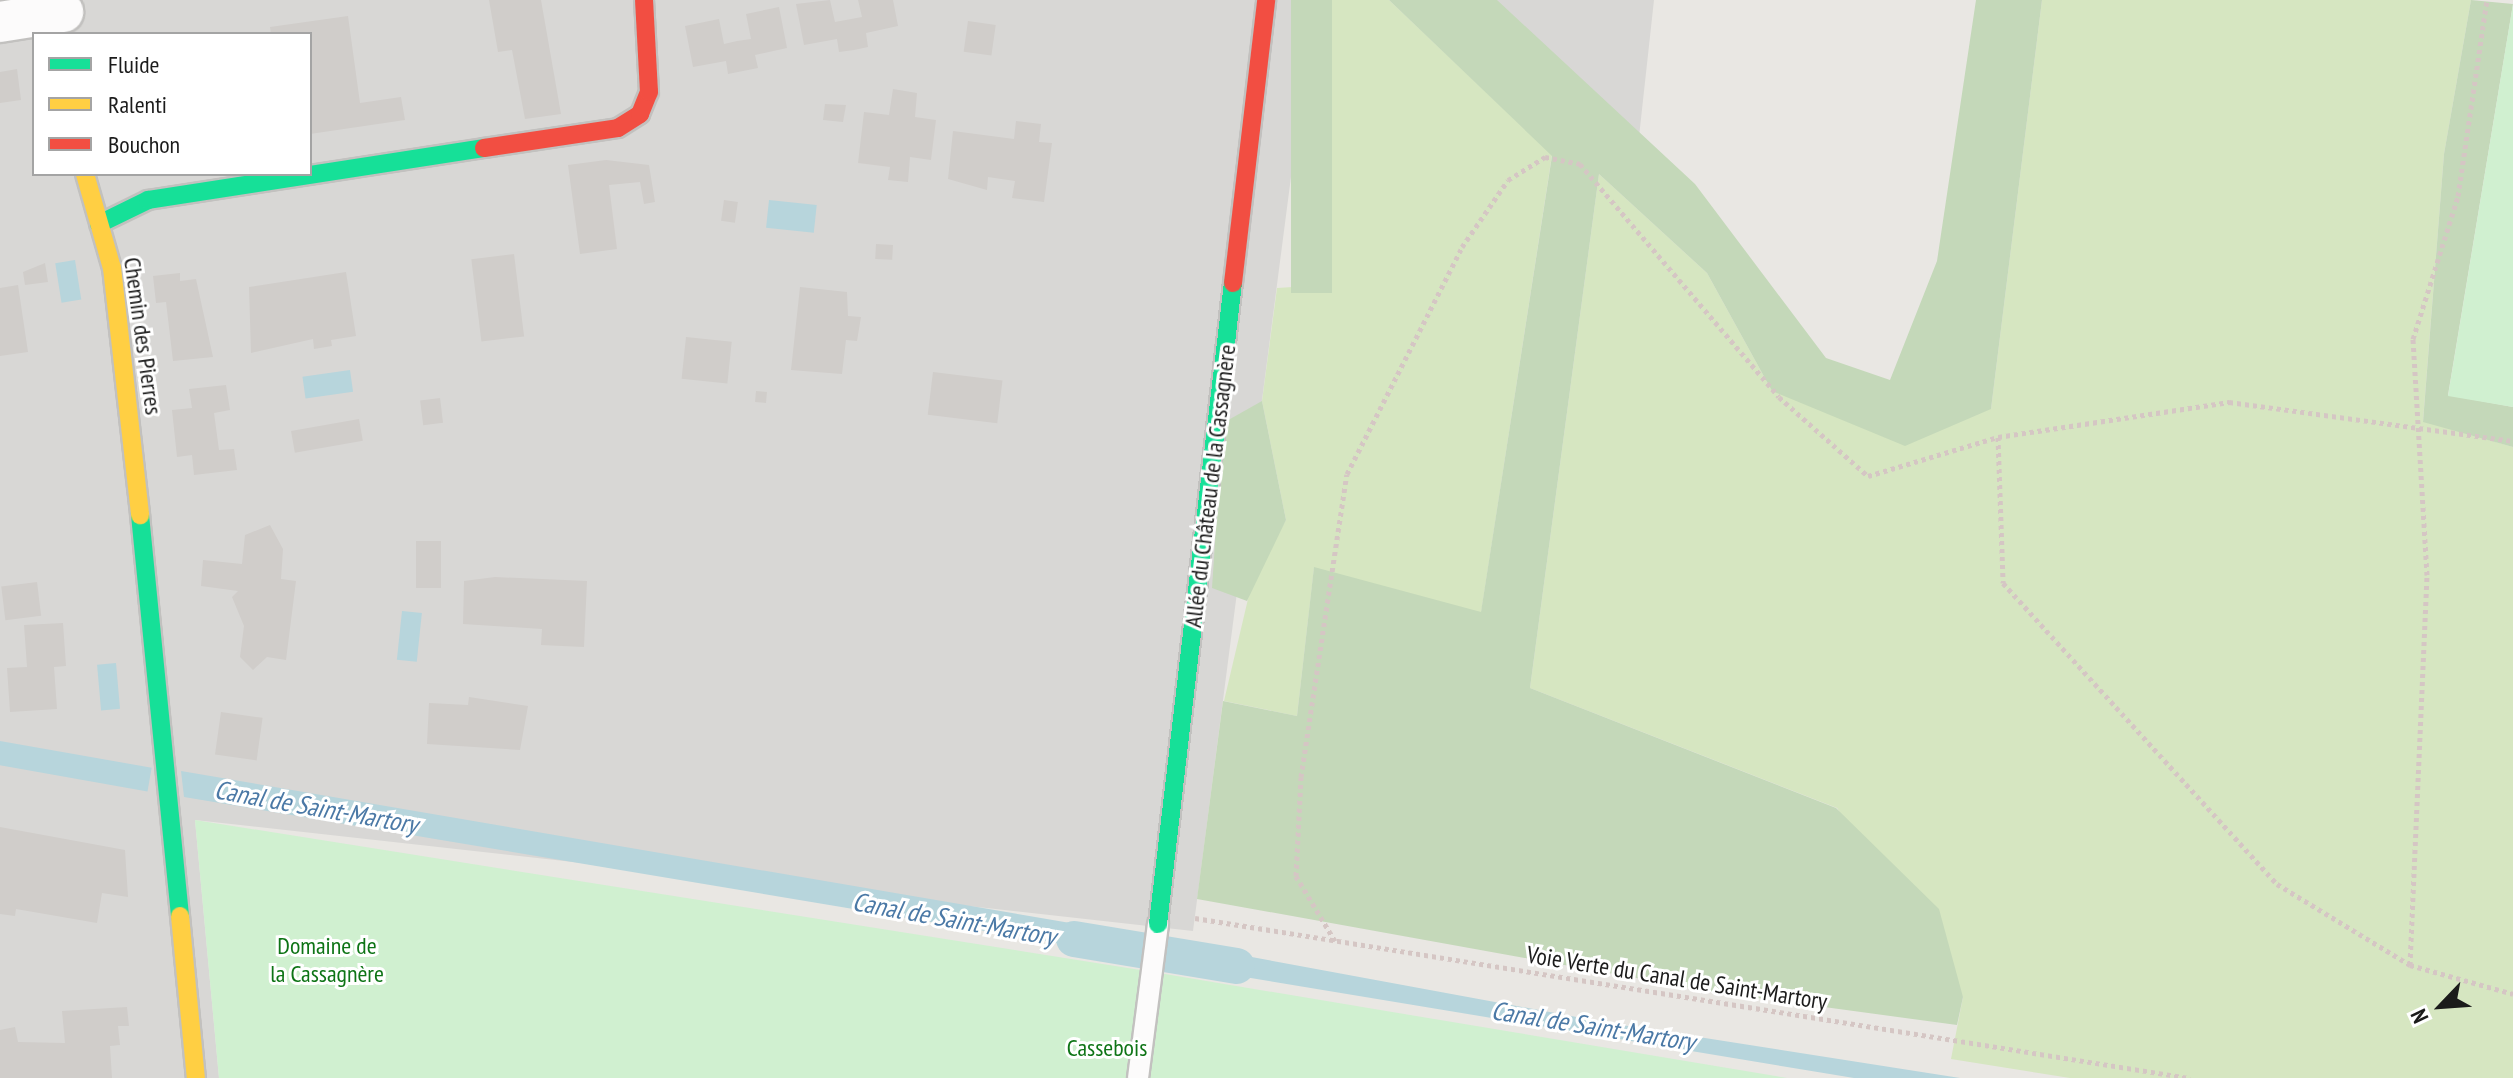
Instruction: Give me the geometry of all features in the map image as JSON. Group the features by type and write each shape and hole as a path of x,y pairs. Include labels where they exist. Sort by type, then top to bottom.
{"street":[{"path":"99,224 148,200 425,162 627,124 649,92 644,0"},
{"name":"Allée du Château de la Cassagnère","path":"1159,919 1266,0"},
{"path":"0,22 63,15"},
{"name":"Chemin des Pierres","path":"86,176 99,224 126,370 196,1078"}],"lane":[{"name":"Allée du Château de la Cassagnère","path":"1138,1078 1159,919"}],"path":[{"path":"2410,965 2427,575 2413,339 2458,196 2487,0"},
{"path":"1335,941 1296,876 1301,777 1347,474 1462,247 1508,180 1545,157 1580,164 1779,397 1868,476 1998,437 2229,402 2418,425 2513,441"},
{"path":"1998,437 2003,583 2277,884 2410,965 2513,994"},
{"name":"Voie Verte du Canal de Saint-Martory","path":"1159,919 1335,941 2190,1078"}],"shaded area":[{"path":"0,0 1314,0 1193,931 195,820 219,1078 0,1078"},
{"path":"1456,0 1654,0 1636,164"}],"green space":[{"path":"1291,0 1332,0 1332,293 1291,293"},
{"path":"1332,0 1389,0 1552,155 1481,613 1314,568 1297,716 1224,701 1252,582 1286,520 1262,401 1277,288 1293,287"},
{"path":"1389,0 1497,0 1695,184 1826,358 1890,380 1937,261 1976,0 2042,0 1991,409 1905,446 1772,391 1707,273 1599,174 1530,688 1836,808 1939,909 1963,997 1957,1025 1720,993 1197,899 1223,701 1297,716 1314,567 1481,612 1552,156"},
{"path":"2042,0 2471,0 2444,154 2423,421 2513,447 2513,1078 2070,1078 1951,1059 1963,997 1837,808 1530,688 1599,174 1707,273 1772,391 1991,409"},
{"path":"2471,0 2513,4 2448,395 2513,407 2513,447 2423,422 2444,154"},
{"path":"2513,4 2513,407 2448,396"},
{"path":"1262,401 1286,520 1247,601 1212,588 1223,423"},
{"name":"Domaine de la Cassagnère","path":"195,820 1153,972 1787,1078 219,1078"}],"water":[{"path":"769,200 817,205 814,233 766,228"},
{"path":"75,260 81,300 62,303 55,263"},
{"path":"350,370 353,392 306,398 302,377"},
{"path":"402,611 422,613 417,662 397,660"},
{"path":"116,663 120,709 101,710 97,665"},
{"path":"0,741 152,768 147,791 0,765"},
{"path":"181,771 1123,932 1123,954 184,797"},
{"path":"1192,946 1609,1023 1960,1078 1854,1078 1190,968"}],"building":[{"path":"489,0 541,0 561,114 525,119 512,50 498,52"},
{"path":"830,0 835,22 862,17 858,0 893,0 898,26 866,33 868,47 854,50 839,52 837,39 804,45 796,4"},
{"path":"779,7 787,48 755,55 758,68 728,74 726,61 693,67 685,26 719,19 724,44 751,39 746,14"},
{"path":"348,16 360,103 401,97 405,120 312,134 312,32 271,32 270,27"},
{"path":"968,21 996,25 991,56 964,52"},
{"path":"17,69 21,100 0,103 0,72"},
{"path":"893,89 917,93 915,117 936,120 931,160 910,157 908,182 888,180 890,167 858,163 864,112 889,115"},
{"path":"825,104 846,105 843,122 823,120"},
{"path":"1016,121 1041,124 1039,142 1052,143 1044,202 1012,198 1015,181 988,177 987,190 948,179 953,131 1014,139"},
{"path":"606,160 649,165 655,202 644,204 640,182 609,185 617,249 580,254 568,165"},
{"path":"724,200 738,202 735,223 721,221"},
{"path":"876,244 893,245 892,260 875,259"},
{"path":"514,254 524,336 481,342 471,259"},
{"path":"45,263 48,282 25,285 23,272"},
{"path":"346,272 356,336 331,340 332,346 314,349 313,339 251,353 249,287"},
{"path":"180,273 180,281 196,279 213,357 173,361 166,302 156,303 153,276"},
{"path":"18,285 28,352 0,356 0,288"},
{"path":"800,287 847,292 848,316 861,317 857,341 846,340 842,374 791,370"},
{"path":"686,337 732,342 727,384 682,379"},
{"path":"933,372 1002,381 997,423 928,415"},
{"path":"226,385 230,410 214,413 219,450 234,449 237,470 194,475 192,455 177,457 172,410 192,408 189,389"},
{"path":"756,391 767,392 766,403 755,402"},
{"path":"440,398 443,423 423,425 420,400"},
{"path":"359,419 363,441 295,453 291,431"},
{"path":"270,525 283,549 281,579 296,581 286,660 267,657 253,670 240,657 244,626 232,597 238,591 201,586 203,560 242,564 245,535"},
{"path":"416,541 441,541 441,588 416,588"},
{"path":"495,577 587,581 584,647 541,645 542,629 463,624 464,581"},
{"path":"37,582 41,616 5,620 1,586"},
{"path":"63,623 66,666 54,667 57,709 10,712 7,668 27,667 24,625"},
{"path":"469,697 528,706 520,750 427,744 429,703 468,705"},
{"path":"221,712 263,718 257,760 215,755"},
{"path":"0,827 125,850 128,897 102,893 97,923 16,909 15,916 0,914"},
{"path":"127,1007 129,1026 118,1026 120,1045 110,1046 112,1078 0,1078 0,1030 15,1027 18,1042 65,1043 62,1011"}],"waterway":[{"name":"Canal de Saint-Martory","path":"1074,939 1237,966"}],"traffic: fast":[{"path":"312,175 484,148"},
{"path":"99,224 148,200 303,176"},
{"path":"1158,924 1233,283"},
{"path":"140,515 180,916"}],"traffic: slow":[{"path":"86,176 112,268 140,515"},
{"path":"180,916 196,1078"}],"traffic: jam":[{"path":"484,148 618,128 640,114 649,92 644,0"},
{"path":"1233,283 1266,0"}],"park label":[{"name":"Cassebois","path":"1107,1048"}]}
